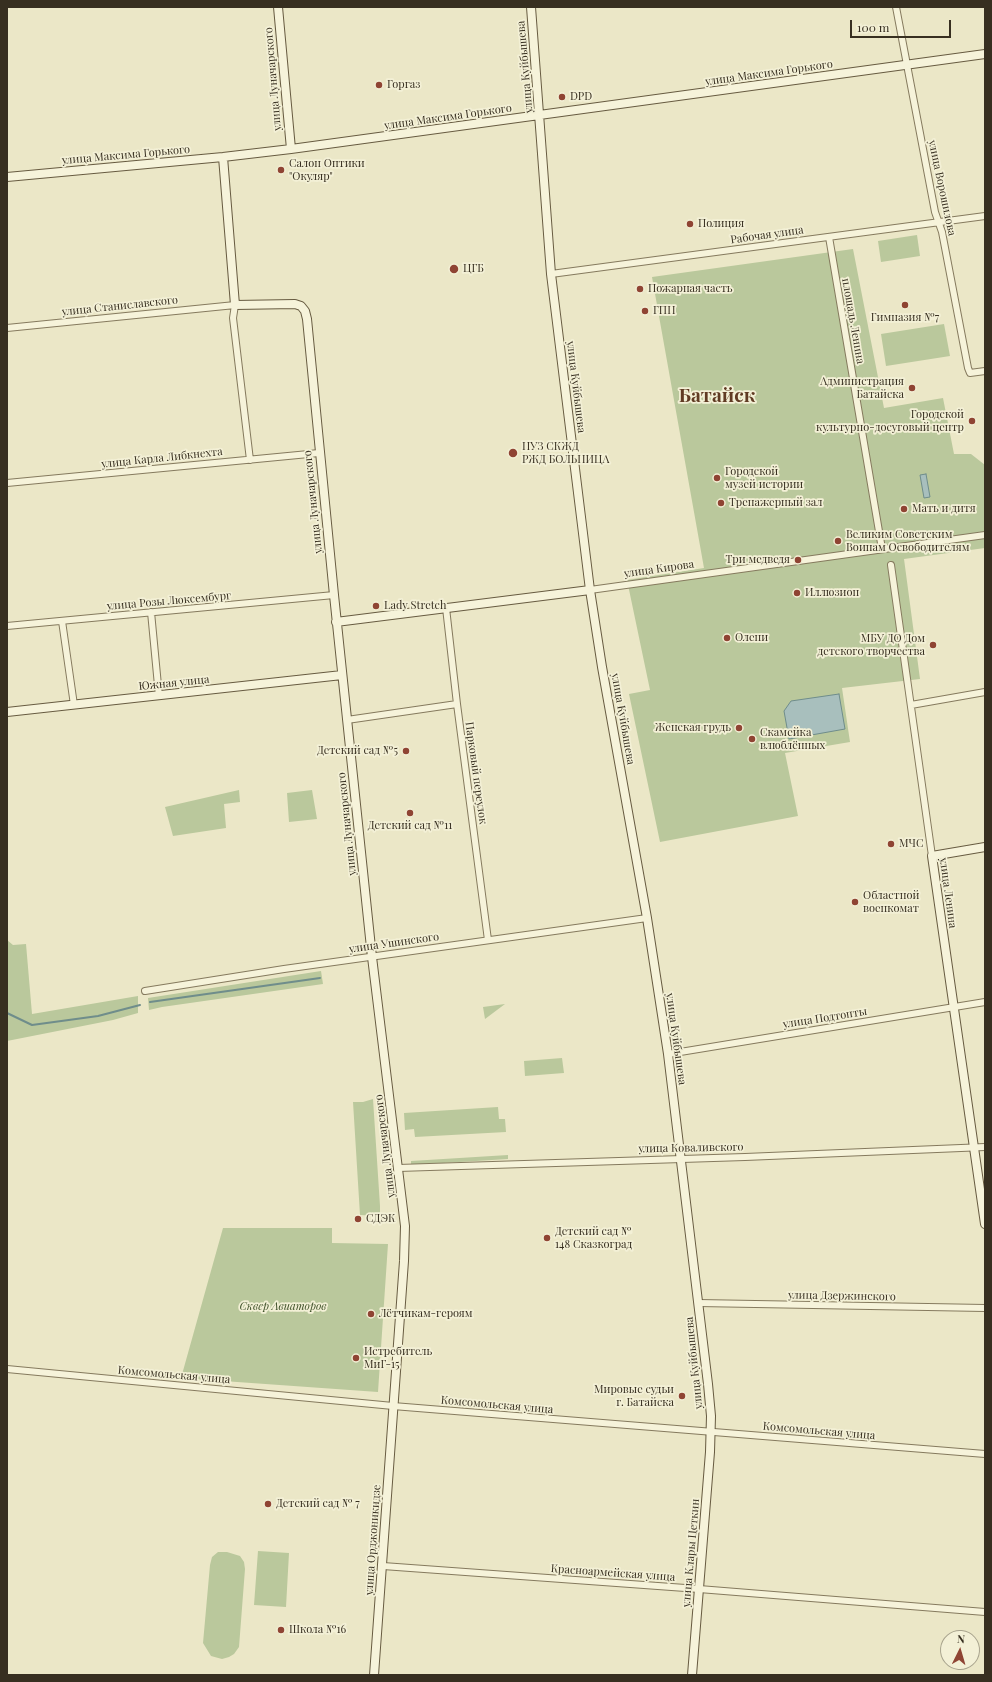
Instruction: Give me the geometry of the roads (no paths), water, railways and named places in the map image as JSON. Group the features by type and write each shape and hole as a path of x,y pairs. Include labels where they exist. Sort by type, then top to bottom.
{"street":[{"name":"улица Луначарского","path":"278,7 291,149"},
{"name":"улица Куйбышева","path":"531,7 551,274 590,590 602,667 647,918 668,1054 708,1384 711,1432"},
{"name":"улица Ворошилова","path":"896,7 935,212 939,222 970,373 985,371"},
{"name":"улица Максима Горького","path":"7,177 223,157 291,149 985,54"},
{"path":"223,157 236,305 233,318 250,460"},
{"name":"Рабочая улица","path":"551,274 985,216"},
{"name":"площадь Ленина","path":"829,237 882,549"},
{"name":"улица Луначарского","path":"236,305 288,303 300,306 305,311 336,622 372,956 404,1214 405,1238 393,1406"},
{"name":"улица Станиславского","path":"7,328 236,305"},
{"name":"улица Карла Либкнехта","path":"7,484 319,453"},
{"name":"улица Кирова","path":"336,622 590,590 985,535"},
{"name":"улица Ленина","path":"891,565 985,1224"},
{"name":"улица Розы Люксембург","path":"7,626 334,595"},
{"name":"Парковый переулок","path":"446,608 488,940"},
{"path":"151,612 159,696"},
{"path":"62,621 74,704"},
{"name":"Южная улица","path":"7,712 342,675"},
{"path":"911,705 985,692"},
{"path":"347,720 457,704"},
{"path":"932,856 985,847"},
{"name":"улица Ушинского","path":"145,991 372,956 647,918"},
{"name":"улица Подтопты","path":"668,1054 985,1002"},
{"name":"улица Коваливского","path":"398,1168 681,1158 752,1157 985,1147"},
{"name":"улица Дзержинского","path":"698,1303 985,1308"},
{"name":"Комсомольская улица","path":"7,1369 393,1406 985,1454"},
{"name":"улица Орджоникидзе","path":"374,1675 383,1566 393,1406"},
{"name":"улица Клары Цеткин","path":"692,1675 711,1432"},
{"name":"Красноармейская улица","path":"383,1566 985,1612"}],"water":[{"path":"926,474 930,497 924,498 920,475"},
{"path":"839,694 845,729 789,739 784,711 791,701"}],"waterway":[{"path":"150,1002 320,978"},
{"path":"7,1013 32,1025 98,1016 140,1005"}],"place":[{"name":"Горгаз","path":"379,85"},
{"name":"DPD","path":"562,97"},
{"name":"Салон Оптики \"Окуляр\"","path":"281,170"},
{"name":"Полиция","path":"690,224"},
{"name":"ЦГБ","path":"454,269"},
{"name":"Пожарная часть","path":"640,289"},
{"name":"Гимназия №7","path":"905,305"},
{"name":"ГПН","path":"645,311"},
{"name":"Администрация Батайска","path":"912,388"},
{"name":"Городской культурно-досуговый центр","path":"972,421"},
{"name":"НУЗ СКЖД РЖД БОЛЬНИЦА","path":"513,453"},
{"name":"Городской музей истории","path":"717,478"},
{"name":"Тренажерный зал","path":"721,503"},
{"name":"Мать и дитя","path":"904,509"},
{"name":"Великим Советским Воинам Освободителям","path":"838,541"},
{"name":"Три медведя","path":"798,560"},
{"name":"Иллюзион","path":"797,593"},
{"name":"Lady Stretch","path":"376,606"},
{"name":"Олени","path":"727,638"},
{"name":"МБУ ДО Дом детского творчества","path":"933,645"},
{"name":"Женская грудь","path":"739,728"},
{"name":"Скамейка влюблённых","path":"752,739"},
{"name":"Детский сад №5","path":"406,751"},
{"name":"Детский сад №11","path":"410,813"},
{"name":"МЧС","path":"891,844"},
{"name":"Областной военкомат","path":"855,902"},
{"name":"СДЭК","path":"358,1219"},
{"name":"Детский сад № 148 Сказкоград","path":"547,1238"},
{"name":"Лётчикам-героям","path":"371,1314"},
{"name":"Истребитель МиГ-15","path":"356,1358"},
{"name":"Мировые судьи г. Батайска","path":"682,1396"},
{"name":"Детский сад № 7","path":"268,1504"},
{"name":"Школа №16","path":"281,1630"}],"district":[{"name":"Батайск","path":"717,396"}],"park label":[{"name":"Сквер Авиаторов","path":"283,1307"}]}
